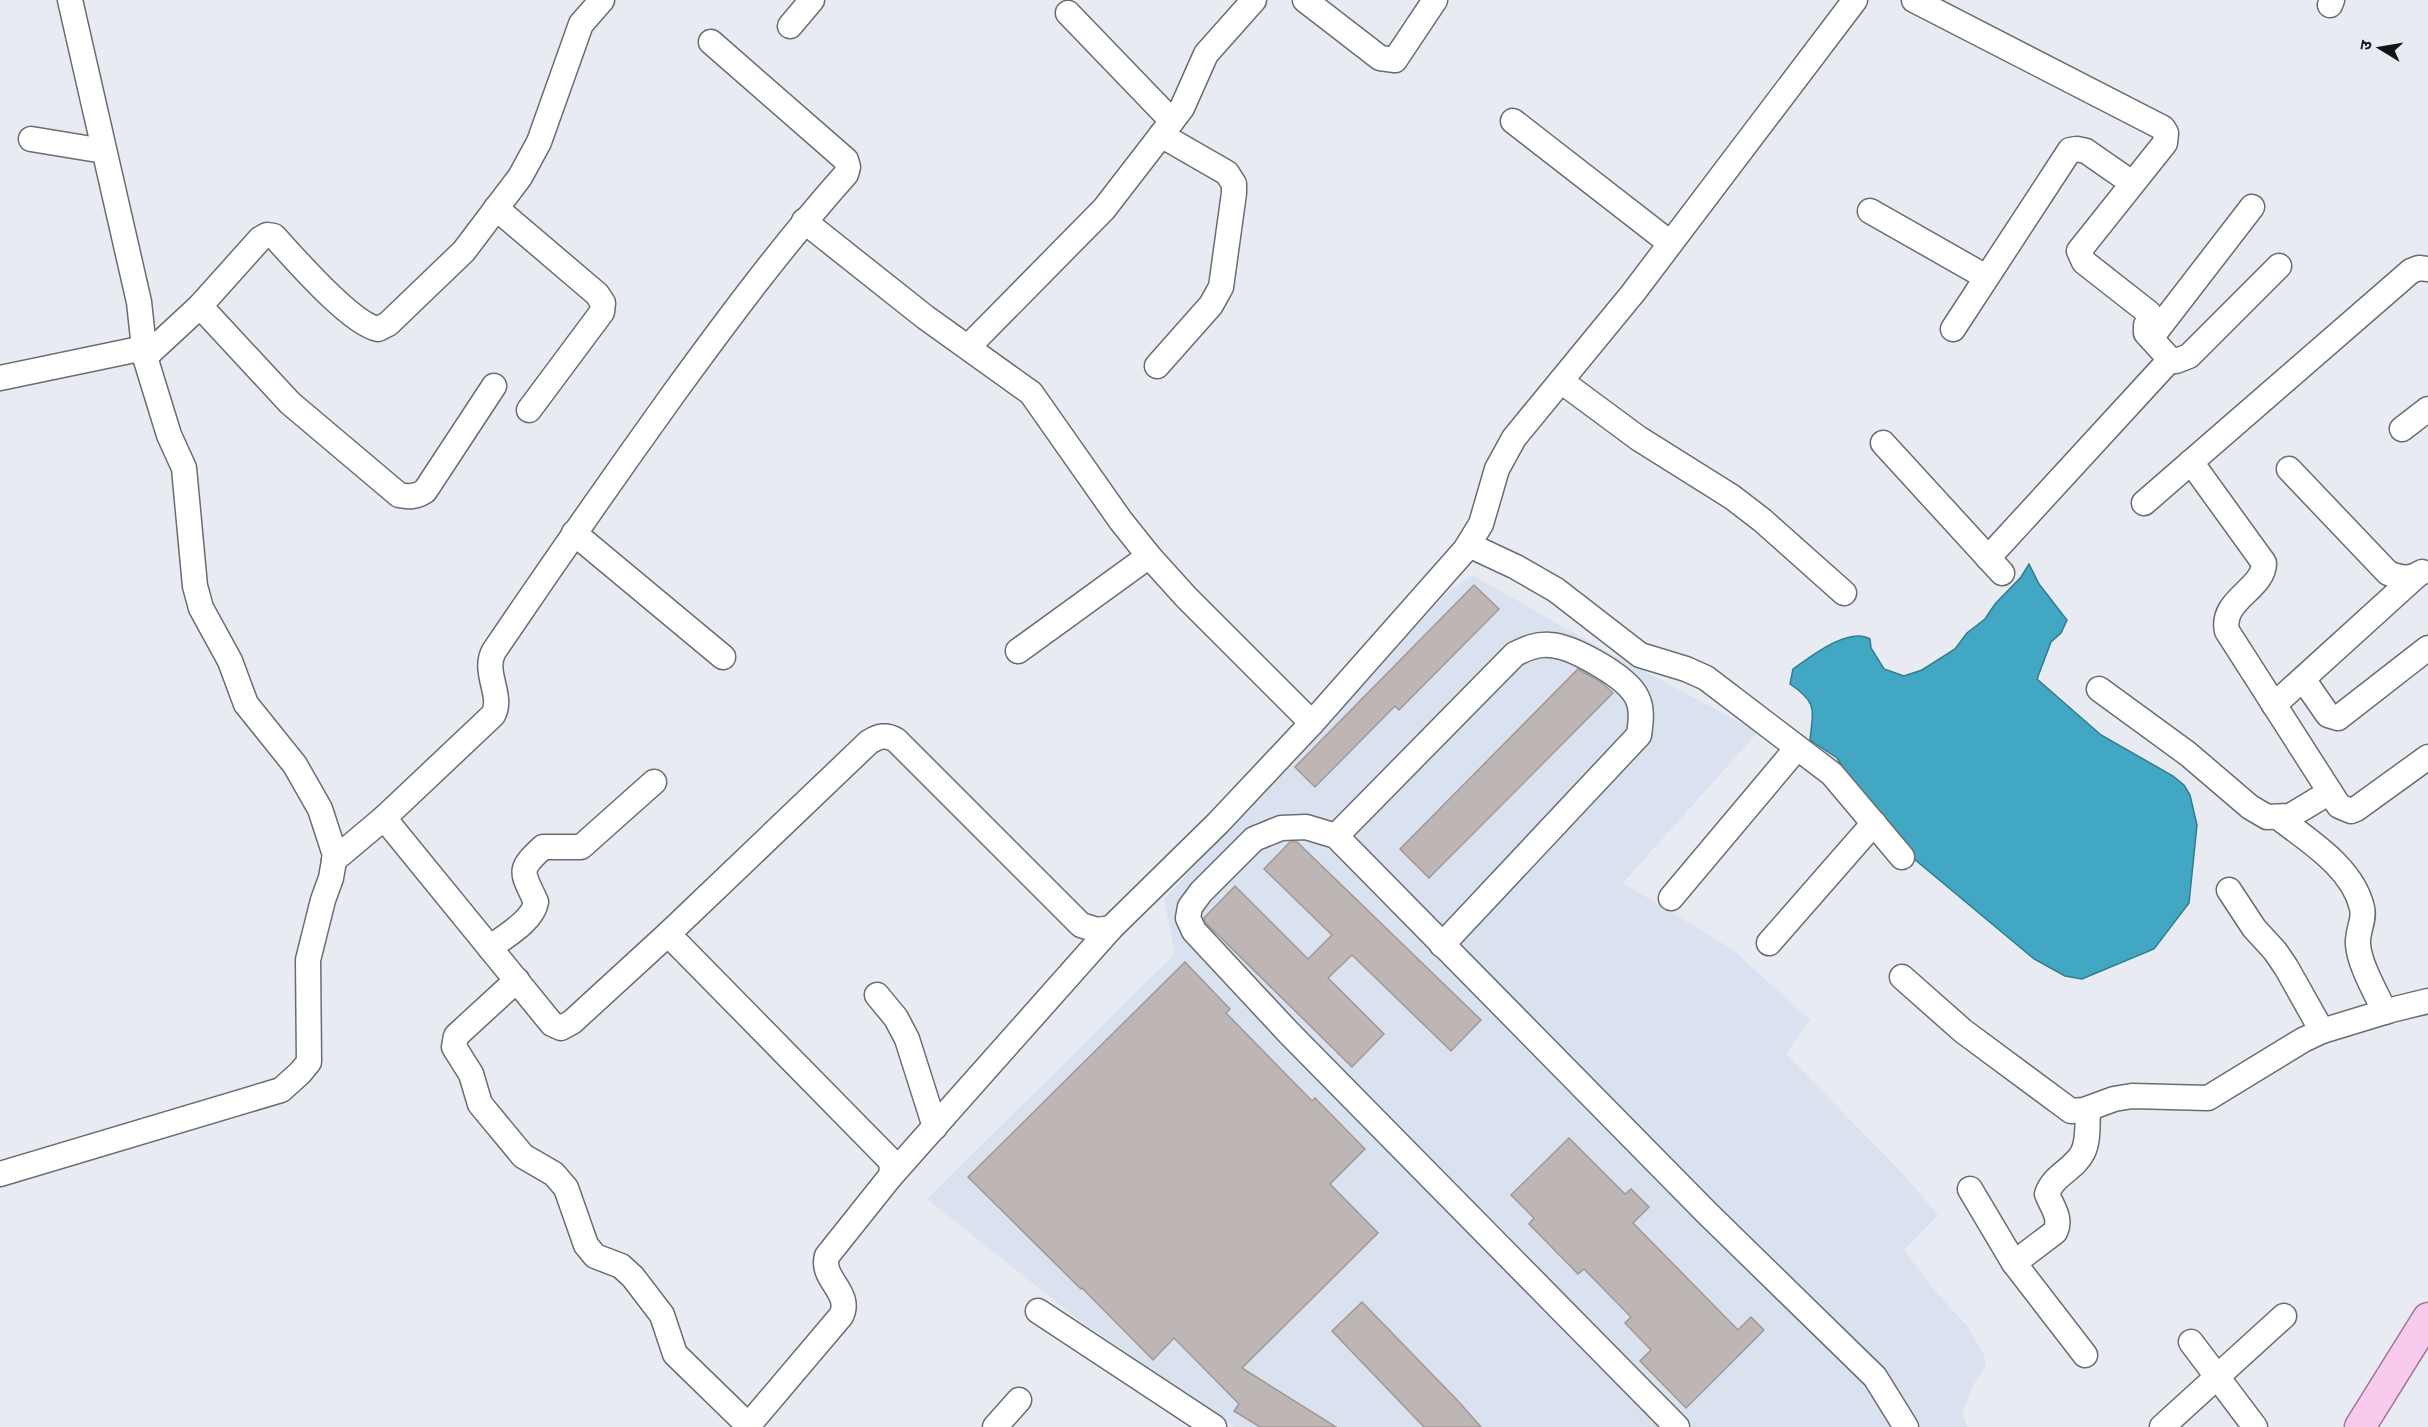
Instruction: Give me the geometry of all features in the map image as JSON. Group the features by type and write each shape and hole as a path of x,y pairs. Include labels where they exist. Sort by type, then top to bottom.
{"main road":[{"path":"2360,1427 2428,1318"}],"street":[{"path":"0,1174 281,1090 300,1073 309,1062 308,960 334,860 320,809 295,765 246,704 230,661 201,608 195,586 184,468 169,435 144,353 139,302 70,0"},
{"path":"0,378 144,353 200,306 260,239 267,235 274,236 318,284 362,322 378,330 388,324 464,251 520,177 539,142 581,24 602,0"},
{"path":"790,26 812,0"},
{"path":"968,347 1104,208 1182,108 1206,54 1254,0"},
{"path":"1305,0 1386,60 1395,60 1435,0"},
{"path":"517,980 456,1036 454,1041 456,1053 471,1074 480,1104 523,1155 560,1180 566,1188 586,1245 591,1252 595,1256 621,1266 633,1277 662,1315 675,1354 749,1426 842,1316 844,1300 826,1269 827,1256 890,1177 1111,928 1218,823 1312,723 1469,545 1481,524 1497,468 1505,452 1670,243 1855,0"},
{"path":"1914,0 2163,128 2166,133 2165,143 2080,247 2079,255 2084,262 2149,313 2151,318 2145,329 2168,359 2176,361 2189,356 2279,266"},
{"path":"1068,13 1167,128 1227,173 1234,184 1221,286 1211,305 1157,366"},
{"path":"334,860 384,818 493,715 497,703 489,668 491,657 574,533 733,310 804,221 846,174 848,167 846,160 711,42"},
{"path":"1513,121 1670,243"},
{"path":"31,139 104,150"},
{"path":"1953,329 2070,150 2086,151 2132,183"},
{"path":"2151,338 2252,207"},
{"path":"496,208 597,294 603,303 602,312 529,410"},
{"path":"1870,211 1986,277"},
{"path":"804,221 925,317 1031,393 1121,521 1149,556 1186,597 1312,723"},
{"path":"2144,503 2411,271 2419,268 2428,269"},
{"path":"200,306 290,403 399,495 407,497 425,491 494,386"},
{"path":"1883,443 1995,565 2168,359"},
{"path":"1561,381 1638,438 1732,497 1762,520 1845,593"},
{"path":"2402,429 2428,409"},
{"path":"2191,462 2264,563 2261,575 2229,610 2226,625 2228,631 2339,807 2351,811 2428,757"},
{"path":"2289,469 2388,573 2408,578 2422,571"},
{"path":"574,533 723,657"},
{"path":"1469,545 1539,579 1640,655 1686,669 1706,678 1832,774 1902,857"},
{"path":"1018,651 1149,556"},
{"path":"2274,705 2422,571"},
{"path":"1336,836 1515,654 1534,645 1552,645 1579,653 1609,670 1635,693 1642,716 1639,735 1442,945"},
{"path":"2303,679 2328,714 2338,718 2428,648"},
{"path":"2099,689 2188,754 2250,807 2267,817 2290,816 2330,792"},
{"path":"384,818 552,1024 561,1028 567,1027 668,934 869,742 878,736 896,740 1081,925 1097,930 1111,928"},
{"path":"1671,898 1797,747"},
{"path":"490,948 530,915 535,907 536,902 524,871 526,862 543,847 581,847 654,782"},
{"path":"2279,818 2324,853 2352,885 2362,906 2363,916 2358,934 2359,952 2385,1012"},
{"path":"1769,943 1874,823"},
{"path":"1677,1427 1289,1033 1194,931 1188,918 1190,907 1200,892 1254,839 1281,828 1306,827 1336,836 1707,1213 1875,1377 1906,1427"},
{"path":"2229,890 2254,928 2286,966 2322,1031"},
{"path":"668,934 891,1161 890,1177"},
{"path":"1902,977 1963,1031 2071,1111 2077,1112 2114,1099 2132,1096 2208,1098 2303,1040 2322,1031 2428,1001"},
{"path":"877,995 896,1018 908,1039 934,1128"},
{"path":"2014,1263 2055,1232 2059,1225 2059,1220 2047,1194 2052,1184 2083,1154 2088,1109"},
{"path":"1970,1189 2014,1263 2085,1355"},
{"path":"1038,1311 1214,1427"},
{"path":"2162,1427 2284,1316"},
{"path":"2191,1342 2255,1427"},
{"path":"995,1427 1019,1400"}],"shaded area":[{"path":"1473,575 1588,641 1758,732 1623,883 1732,949 1810,1020 1786,1054 1904,1175 1938,1215 1904,1250 1933,1289 1968,1327 1984,1355 1986,1366 1973,1385 1962,1413 1967,1427 1234,1427 1079,1320 927,1199 1175,954 1164,899 1449,591"}],"water":[{"path":"2029,564 2039,584 2067,620 2061,633 2051,642 2037,679 2101,735 2173,776 2184,785 2190,795 2197,825 2189,903 2154,949 2082,979 2065,976 2034,959 1901,848 1867,806 1837,758 1810,740 1812,708 1805,696 1790,684 1793,669 1809,657 1841,640 1861,636 1870,639 1871,648 1884,669 1904,676 1922,670 1955,649 1967,633 1985,619 1995,604 2021,577"}],"building":[{"path":"1474,585 1499,609 1399,710 1395,706 1315,787 1295,767"},
{"path":"1578,669 1601,682 1613,693 1429,878 1400,849"},
{"path":"1290,842 1297,842 1481,1020 1451,1051 1352,955 1328,978 1384,1034 1352,1067 1206,923 1204,918 1235,886 1308,959 1332,935 1264,869"},
{"path":"1185,962 1230,1009 1226,1013 1312,1101 1315,1098 1365,1149 1330,1184 1378,1233 1242,1368 1336,1427 1260,1427 1234,1411 1239,1404 1174,1338 1153,1360 968,1177"},
{"path":"1569,1138 1625,1194 1631,1189 1649,1207 1633,1223 1738,1330 1751,1317 1764,1330 1686,1408 1640,1361 1651,1350 1625,1323 1631,1317 1584,1269 1578,1274 1529,1224 1534,1218 1511,1195"},
{"path":"1362,1302 1481,1427 1424,1427 1332,1331"}]}
